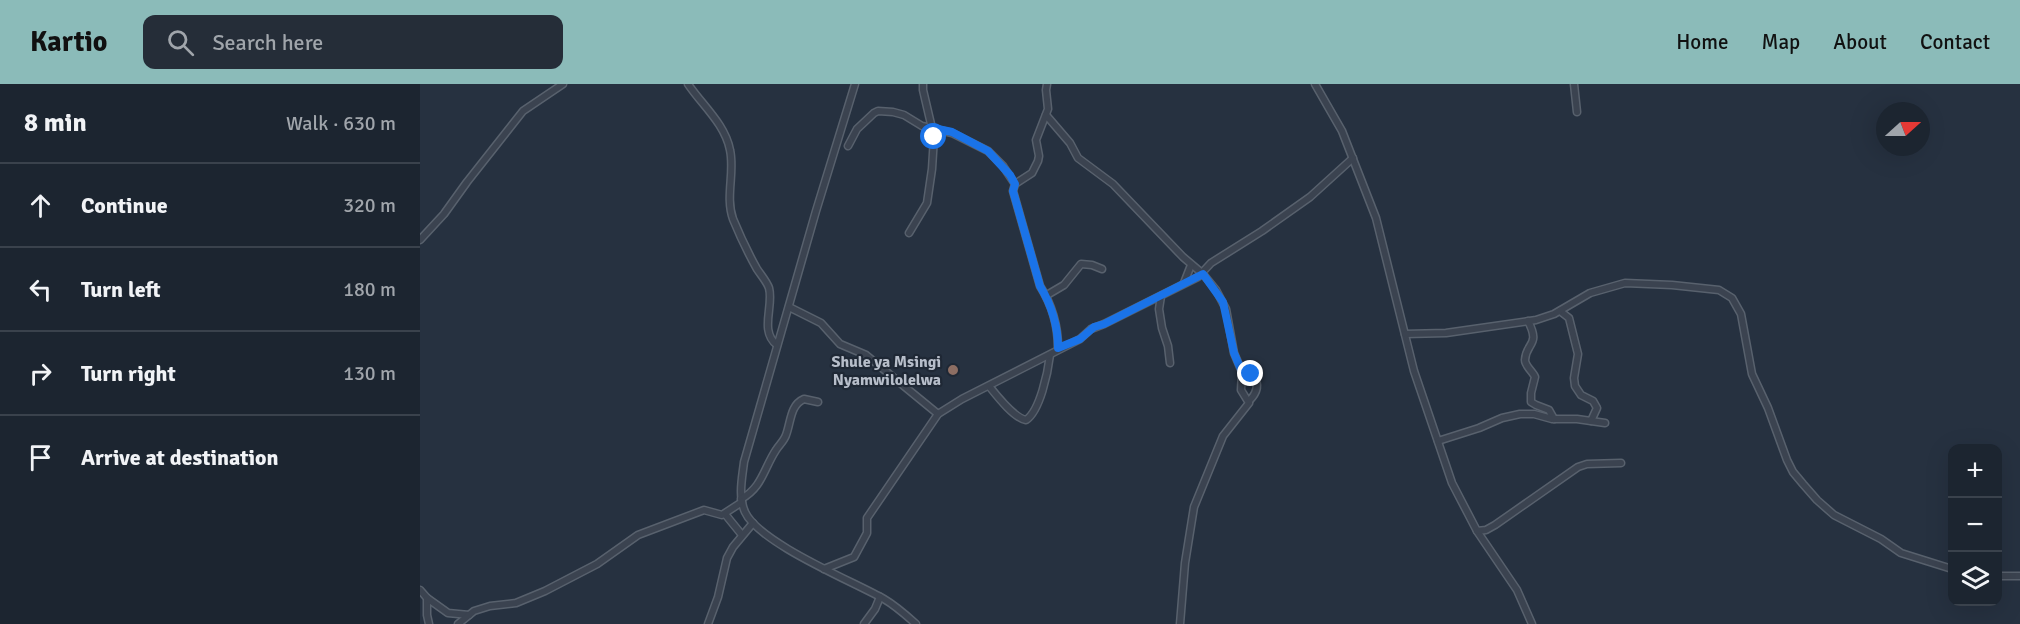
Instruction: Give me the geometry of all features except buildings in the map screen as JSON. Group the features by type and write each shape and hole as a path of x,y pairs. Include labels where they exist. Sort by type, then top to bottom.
{"street":[{"path":"420,240 444,214 466,182 523,111 563,84"},
{"path":"688,84 721,128 727,140 732,166 730,197 732,216 749,255 769,287 770,338 777,345"},
{"path":"855,84 744,462 741,501 746,514 753,523 789,549 880,597 901,610 916,624"},
{"path":"909,233 929,196 934,137 923,90 924,84"},
{"path":"1047,84 1046,115 1036,140 1039,156 1036,166 1026,178 1015,184 1013,191 1040,286 1047,295 1054,314 1058,348"},
{"path":"1315,84 1342,131 1380,232 1419,388 1457,494 1477,531 1510,578 1532,624"},
{"path":"1574,84 1577,112"},
{"path":"848,146 857,129 878,111 893,112 904,115 922,126 952,132 988,151 1003,166 1015,184"},
{"path":"1046,115 1070,143 1084,165 1113,184 1191,265 1203,274 1223,302 1234,353 1242,372 1241,390 1249,401"},
{"path":"824,569 854,557 867,533 867,518 938,414 951,405 1050,355 1058,348 1080,339 1094,327 1203,274 1211,263 1254,237 1310,197 1353,158"},
{"path":"1047,295 1064,285 1081,264 1102,269"},
{"path":"1184,283 1191,265"},
{"path":"1405,334 1446,333 1528,321 1560,311 1590,293 1625,283 1719,290 1732,298 1741,314 1752,374 1793,472 1816,501 1834,515 1881,539 1901,553 1948,567"},
{"path":"1161,296 1159,309 1170,363"},
{"path":"789,307 821,323 840,344 866,355 938,414"},
{"path":"1560,311 1569,318 1577,348 1579,361 1574,378 1575,386 1581,395 1593,401 1597,408 1591,421"},
{"path":"1528,321 1534,334 1526,357 1527,365 1535,377 1531,402 1549,410 1554,419"},
{"path":"989,386 1018,417 1026,420 1031,416 1043,387 1050,355"},
{"path":"1180,624 1185,562 1194,507 1223,436 1243,413 1255,393 1257,384 1254,376 1242,372"},
{"path":"458,624 474,611 490,606 516,603 545,591 597,564 638,535 704,510 719,515 725,514 752,492 762,479 772,456 785,438 796,404 804,399 818,402"},
{"path":"1438,441 1515,414 1528,413 1554,419 1605,423"},
{"path":"1477,531 1486,530 1495,525 1578,467 1587,464 1621,463"},
{"path":"725,514 742,535"},
{"path":"708,624 718,597 727,558 753,523"},
{"path":"2002,576 2020,576"},
{"path":"420,590 448,613 469,615"},
{"path":"864,624 875,609 880,597"},
{"path":"427,598 429,624"}],"place":[{"name":"Shule ya Msingi Nyamwilolelwa","path":"953,370"}],"route":[{"path":"934,137 933,128 960,136 988,151 1010,175 1015,184 1013,191 1040,286 1047,295 1054,314 1058,348 1080,339 1094,327 1203,274 1216,290 1226,309 1234,353 1242,372 1251,374"}]}
